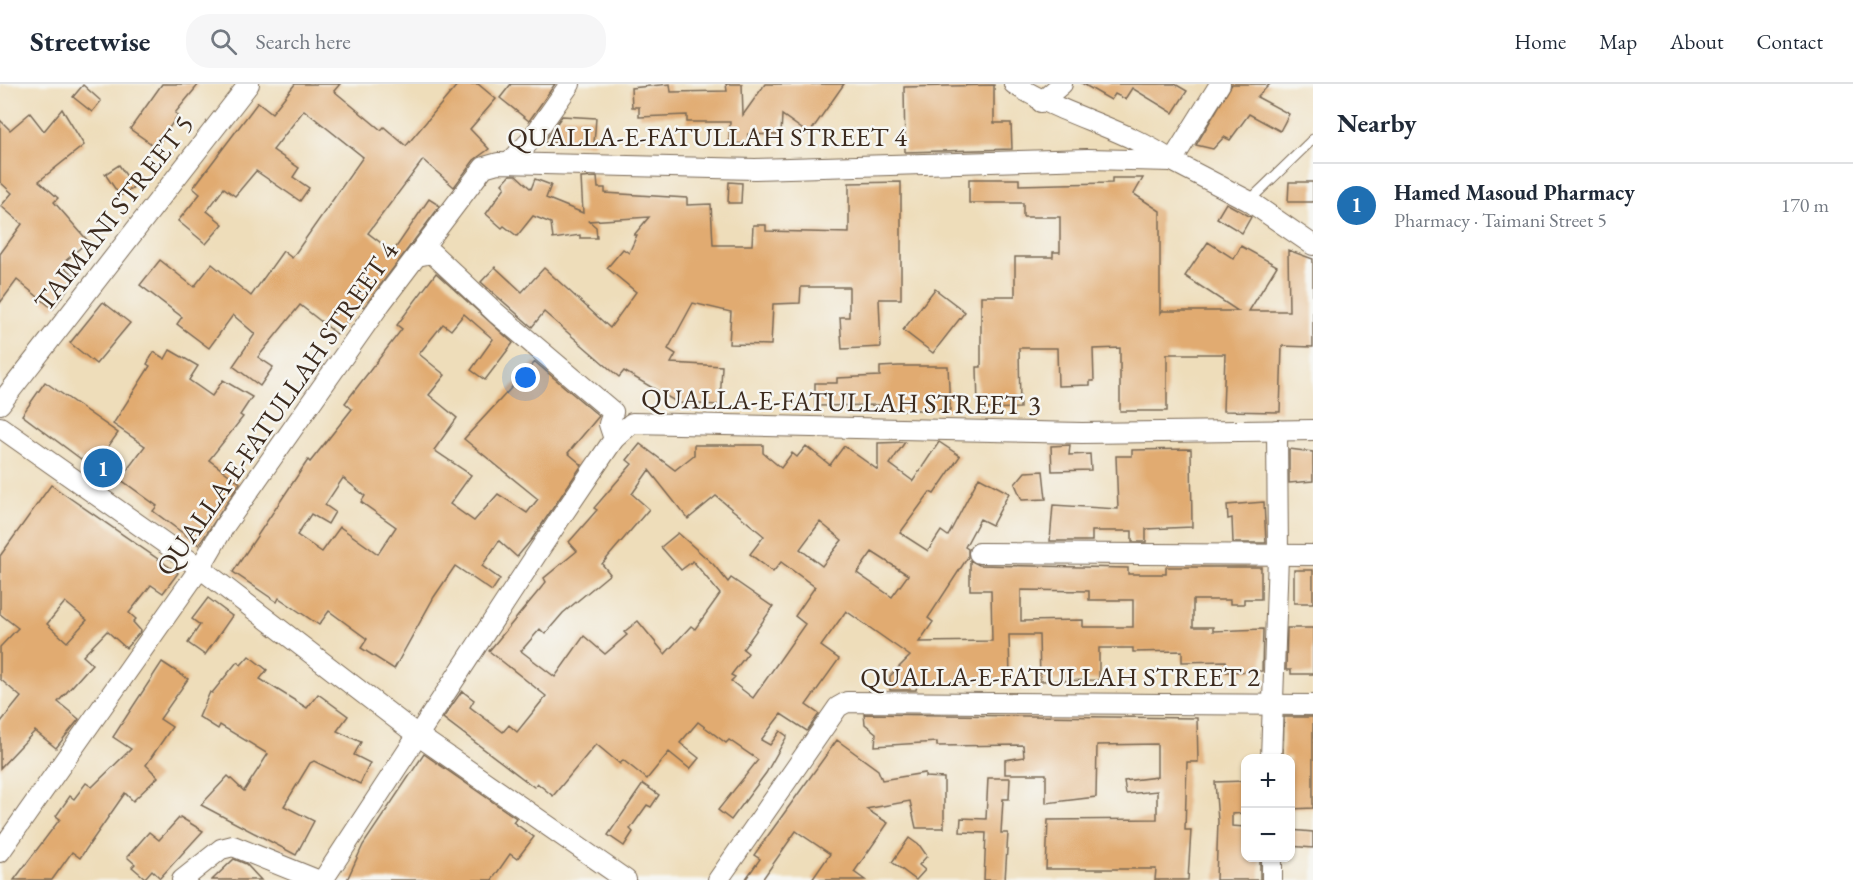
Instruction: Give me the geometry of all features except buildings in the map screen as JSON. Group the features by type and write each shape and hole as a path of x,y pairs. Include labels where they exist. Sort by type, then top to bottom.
{"street":[{"name":"TAIMANI STREET 5","path":"0,404 249,84"},
{"path":"509,163 530,141 570,84"},
{"path":"1014,84 1041,102 1150,146 1172,161 1220,84"},
{"path":"1041,102 1062,84"},
{"name":"QUALLA-E-FATULLAH STREET 4","path":"0,852 200,568 225,525 417,256 484,167 509,163 755,169 1088,159 1172,161 1249,201 1313,245"},
{"path":"417,256 432,253 445,263 496,313 613,412 609,424 614,439"},
{"name":"QUALLA-E-FATULLAH STREET 3","path":"323,880 416,734 614,439 632,423 1082,433 1313,430"},
{"path":"0,426 200,568 416,734 627,880"},
{"path":"1271,754 1270,721 1274,705 1278,556 1277,430"},
{"path":"979,553 1313,555"},
{"name":"QUALLA-E-FATULLAH STREET 2","path":"718,880 838,707 847,702 1313,705"},
{"path":"182,880 221,849 233,846 317,880"},
{"path":"1272,862 1272,880"}],"lane":[{"path":"1249,201 1313,140"}],"place":[{"name":"Hamed Masoud Pharmacy","path":"103,468"}]}
